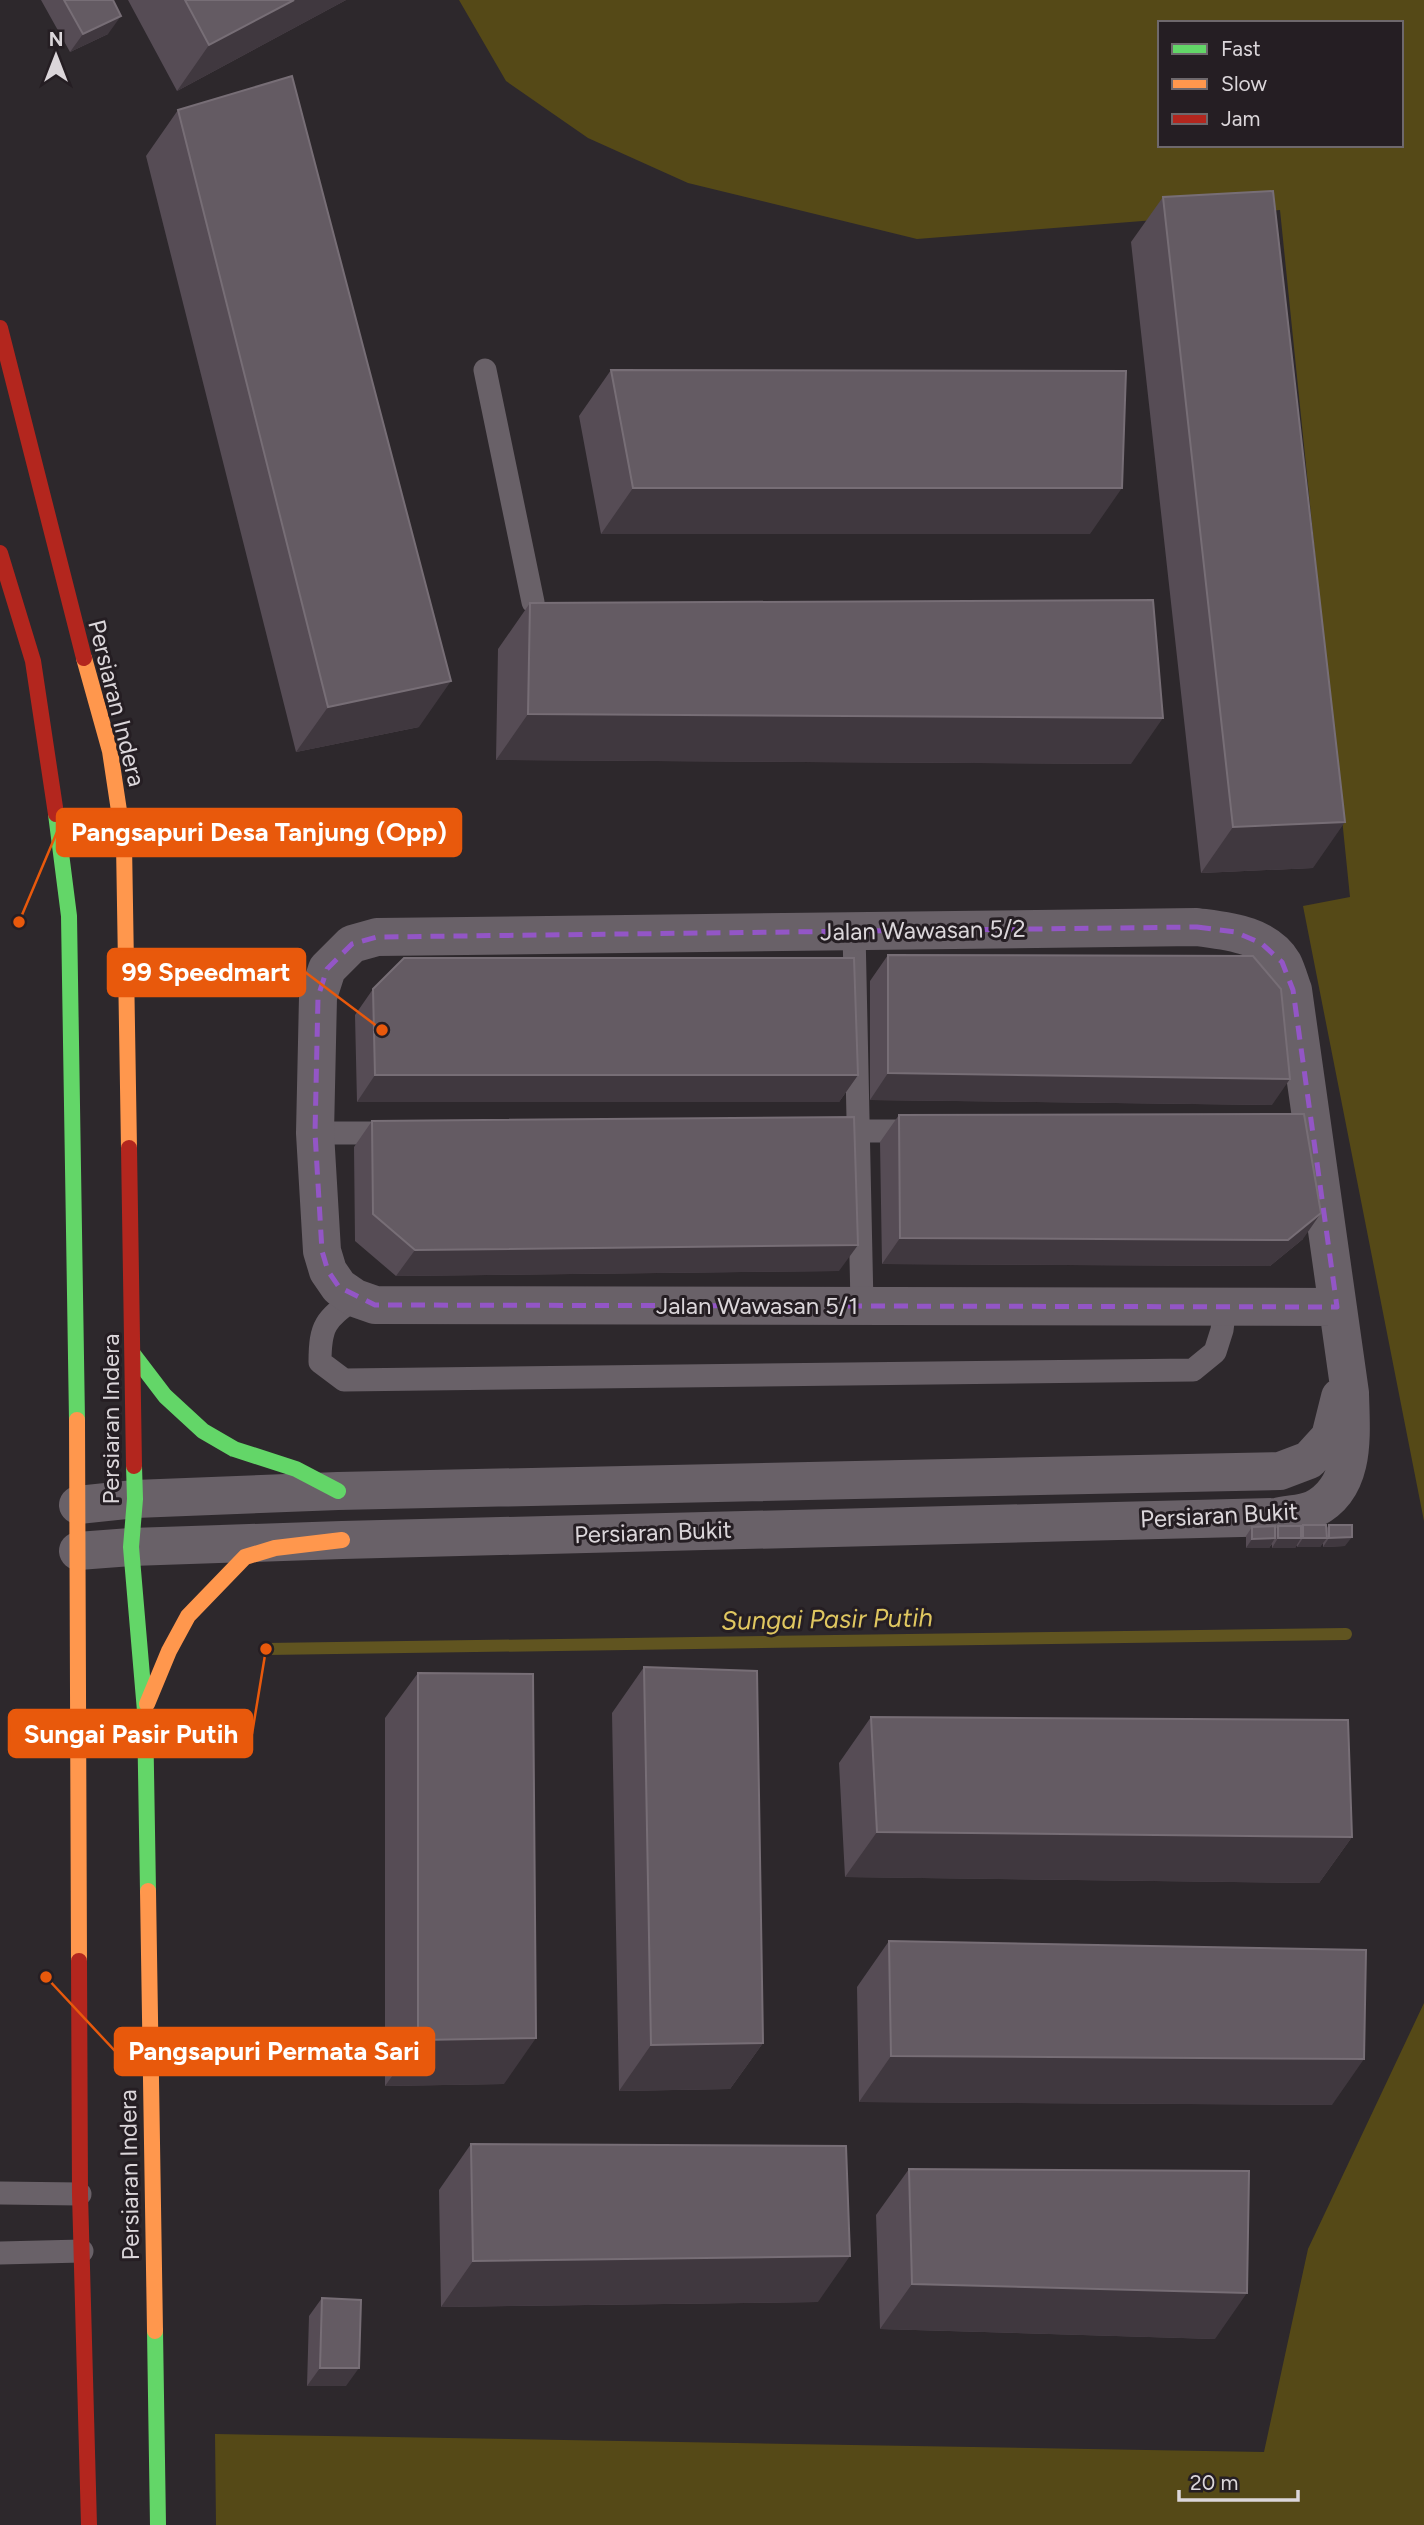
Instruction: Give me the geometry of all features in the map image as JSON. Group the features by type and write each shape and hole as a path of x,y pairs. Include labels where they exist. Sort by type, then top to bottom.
{"main road":[{"name":"Persiaran Indera","path":"0,328 78,638 110,751 124,844 135,1499 131,1547 145,1711 158,2525"},
{"name":"Persiaran Indera","path":"0,553 33,662 53,785 69,916 78,1505 80,2194 89,2525"},
{"path":"133,1354 153,1384 177,1410 205,1432 232,1448 261,1460 293,1468 338,1491"},
{"path":"145,1711 169,1651 188,1616 245,1558 275,1548 342,1540"}],"street":[{"name":"Jalan Wawasan 5/2","path":"315,1133 318,997 327,969 352,944 377,937 1197,927 1235,932 1261,943 1282,962 1293,990 1298,1127 1337,1307 1344,1360"},
{"name":"Jalan Wawasan 5/1","path":"315,1133 322,1251 328,1271 339,1287 375,1305 1337,1307"},
{"name":"Persiaran Bukit","path":"78,1505 135,1499 338,1491 1280,1471 1309,1461 1330,1437 1339,1406 1344,1360"},
{"name":"Persiaran Bukit","path":"78,1551 342,1540 1277,1517 1313,1510 1337,1492 1347,1471 1351,1437 1350,1393 1344,1360"}],"lane":[{"path":"485,370 533,602"},
{"path":"854,931 862,1305"},
{"path":"803,1131 941,1130"},
{"path":"315,1133 413,1133"},
{"path":"355,1297 333,1315 320,1336 320,1362 344,1380 1194,1370 1215,1352 1222,1331 1225,1306"},
{"path":"0,2193 80,2194"},
{"path":"0,2253 82,2251"}],"highlighted area":[{"path":"1197,927 1235,932 1261,943 1282,962 1293,990 1337,1307 375,1305 339,1287 328,1271 322,1251 315,1133 318,997 327,969 352,944 377,937"}],"shaded area":[{"path":"459,0 1424,0 1424,1521 1303,906 1350,897 1280,210 917,239 688,183 588,138 506,81"},
{"path":"1424,2003 1424,2525 216,2525 215,2434 1264,2452 1308,2249"}],"building":[{"path":"64,0 113,0 121,16 83,34"},
{"path":"185,0 294,0 209,45"},
{"path":"292,76 451,681 328,707 178,110"},
{"path":"1273,191 1345,822 1233,827 1163,197"},
{"path":"611,370 1126,371 1122,488 633,488"},
{"path":"1153,600 1163,718 528,714 530,603"},
{"path":"888,955 1253,956 1281,989 1290,1079 888,1073"},
{"path":"404,958 854,958 858,1075 375,1075 373,989"},
{"path":"1304,1114 1321,1213 1288,1240 900,1238 899,1115"},
{"path":"854,1117 858,1245 415,1250 373,1214 372,1121"},
{"path":"1303,1525 1326,1525 1327,1538 1303,1538"},
{"path":"1329,1525 1352,1525 1352,1537 1329,1538"},
{"path":"1275,1526 1275,1538 1252,1539 1252,1527"},
{"path":"1278,1526 1301,1526 1301,1538 1278,1538"},
{"path":"644,1667 757,1671 763,2043 651,2045"},
{"path":"418,1673 533,1674 536,2038 418,2040"},
{"path":"871,1717 1348,1720 1352,1837 877,1832"},
{"path":"889,1941 1366,1950 1364,2059 891,2056"},
{"path":"471,2144 846,2146 850,2256 473,2261"},
{"path":"909,2169 1249,2171 1247,2293 912,2284"},
{"path":"322,2298 361,2300 359,2368 320,2368"}],"waterway":[{"name":"Sungai Pasir Putih","path":"266,1649 1346,1634"}],"traffic: fast":[{"path":"56,814 69,916 77,1420"},
{"path":"133,1354 165,1396 203,1431 234,1449 296,1469 338,1491"},
{"path":"134,1466 135,1499 131,1547 145,1711 148,1891"},
{"path":"155,2331 158,2525"}],"traffic: slow":[{"path":"84,658 110,751 124,844 129,1148"},
{"path":"77,1420 79,1961"},
{"path":"147,1704 169,1651 188,1616 245,1557 275,1548 342,1540"},
{"path":"148,1891 155,2331"}],"traffic: jam":[{"path":"0,328 84,658"},
{"path":"0,553 33,661 56,814"},
{"path":"129,1148 134,1466"},
{"path":"79,1961 80,2194 89,2525"}],"place":[{"name":"Pangsapuri Desa Tanjung (Opp)","path":"19,922"},
{"name":"99 Speedmart","path":"382,1030"},
{"name":"Sungai Pasir Putih","path":"266,1649"},
{"name":"Pangsapuri Permata Sari","path":"46,1977"}]}
